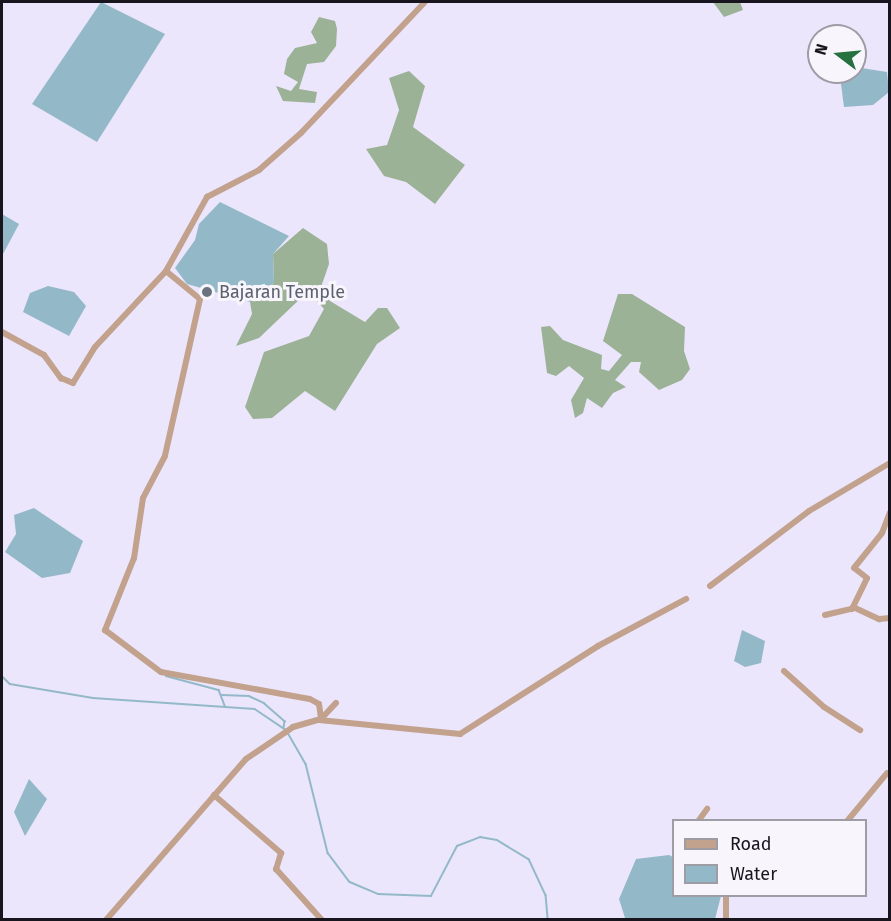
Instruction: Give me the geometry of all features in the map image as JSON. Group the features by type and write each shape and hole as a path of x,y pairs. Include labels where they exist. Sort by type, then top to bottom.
{"street":[{"path":"2,332 44,355 69,385 95,347 166,271 207,197 259,170 301,133 424,2"},
{"path":"166,271 200,299 165,456 143,498 134,558 105,630 161,672 310,699 319,704 320,719"},
{"path":"710,586 809,511 890,464"},
{"path":"853,607 867,578 854,568 882,533 890,512"},
{"path":"106,920 246,759 293,727 320,719 460,734 598,646 686,599"},
{"path":"825,615 853,607 879,619 890,618"},
{"path":"784,671 824,707 860,730"},
{"path":"320,719 336,704"},
{"path":"849,819 887,773"},
{"path":"214,795 281,853 276,869 322,920"},
{"path":"700,819 707,808"},
{"path":"726,897 726,920"}],"green space":[{"path":"713,2 740,2 743,10 724,17"},
{"path":"319,17 335,21 337,29 336,46 324,62 307,64 299,89 317,92 315,103 283,101 276,86 291,91 298,82 284,74 287,59 295,48 317,43 311,32"},
{"path":"409,71 425,86 413,127 465,165 435,204 406,182 384,176 366,149 387,145 399,110 389,78"},
{"path":"303,228 327,244 329,264 320,290 330,301 365,322 378,308 387,308 400,328 377,344 335,411 305,391 272,418 253,419 245,407 264,352 309,336 324,309 312,295 302,297 259,338 236,346 252,314 250,302 274,283 273,254"},
{"path":"618,294 632,294 685,327 684,351 690,369 682,380 659,390 639,372 641,362 631,362 615,380 626,387 613,393 602,408 587,398 583,413 575,418 571,400 584,378 569,366 556,376 547,373 541,327 550,326 563,340 602,355 601,369 609,371 622,355 603,341"}],"water":[{"path":"101,2 165,34 97,142 32,104"},
{"path":"867,69 887,72 889,92 873,105 844,107 841,84 867,84"},
{"path":"220,202 289,236 273,254 274,283 250,302 187,284 175,268 195,240 199,224"},
{"path":"2,214 19,224 2,256"},
{"path":"48,286 74,292 86,306 69,336 23,312 30,293"},
{"path":"34,508 83,541 70,573 42,578 5,552 16,534 14,515"},
{"path":"742,630 765,641 761,663 745,667 734,661"},
{"path":"29,779 47,799 25,836 14,812"},
{"path":"672,856 672,897 721,897 715,919 625,918 619,899 636,859"}],"waterway":[{"path":"2,676 10,684 93,698 255,709 285,729"},
{"path":"166,676 219,690 225,706"},
{"path":"222,695 249,696 264,703 285,721 284,728"},
{"path":"288,733 306,764 328,853 350,882 378,894 431,896 457,846 480,837 497,840 529,859 546,895 548,920"}],"place":[{"name":"Bajaran Temple","path":"207,292"}]}
